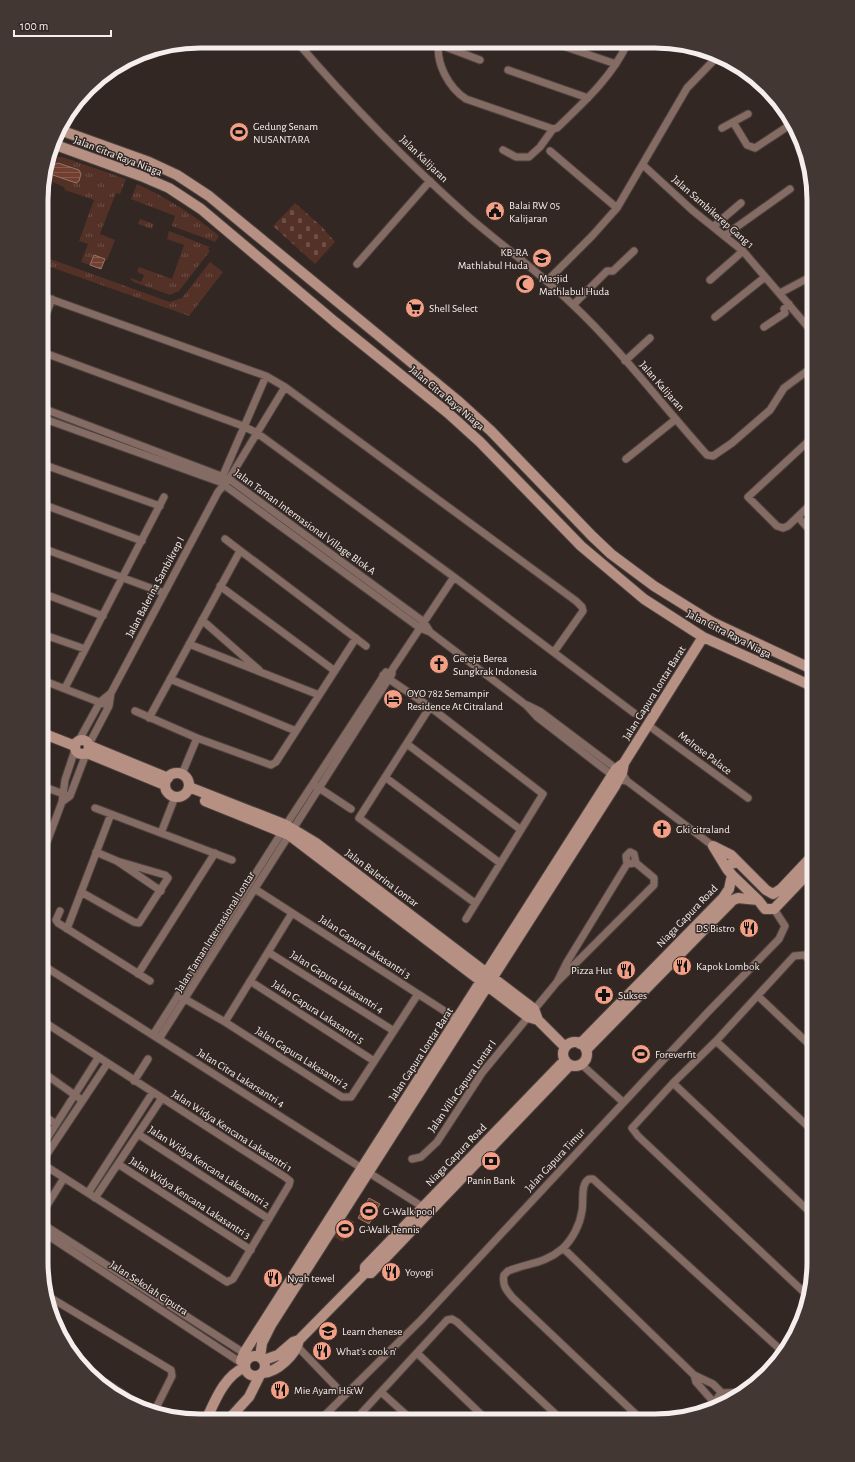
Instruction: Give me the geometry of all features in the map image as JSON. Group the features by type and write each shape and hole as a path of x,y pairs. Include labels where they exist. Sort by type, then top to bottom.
{"street":[{"name":"Jalan Kalijaran","path":"302,48 352,104 430,181 489,234 547,281 573,305 709,456 713,456 732,443 770,410 784,388 807,371"},
{"path":"437,48 438,58 446,76 459,94 466,99 553,128 557,128 588,98 616,64 625,48"},
{"path":"450,48 480,60"},
{"path":"569,48 616,64"},
{"path":"547,281 592,236 617,208 687,88 714,60"},
{"path":"508,70 588,98"},
{"path":"722,128 748,114"},
{"path":"733,122 747,145 755,148 788,126"},
{"path":"502,150 516,157 529,157 540,147 553,128"},
{"name":"Jalan Citra Raya Niaga","path":"65,131 149,162 177,175 209,196 345,310 457,400 491,431 611,554 682,605 712,622 807,667"},
{"name":"Jalan Citra Raya Niaga","path":"58,146 142,176 169,188 201,209 335,322 448,413 480,442 602,566 644,599 703,637 788,677 807,684"},
{"path":"550,151 617,208"},
{"name":"Jalan Sambikerep Gang 1","path":"643,165 713,227 743,251 807,325"},
{"path":"357,264 430,181"},
{"path":"724,236 790,189"},
{"path":"713,227 741,203"},
{"path":"573,305 607,271 613,271 634,251"},
{"path":"710,280 743,251"},
{"path":"715,317 766,277"},
{"path":"780,293 807,279"},
{"path":"48,298 266,376 285,387 576,601 583,611 554,652"},
{"path":"48,310 52,300"},
{"path":"764,327 785,313 784,309 789,304"},
{"path":"335,322 345,310"},
{"path":"625,361 650,338"},
{"path":"48,354 243,426 257,433 454,577 634,713"},
{"name":"Jalan Balerina Sambikrep I","path":"70,796 88,749 109,706 111,693 224,480 243,426 266,376"},
{"name":"Jalan Balerina Sambikrep I","path":"224,480 257,433 285,387"},
{"name":"Jalan Taman Internasional Village Blok A","path":"48,410 110,433 224,480 422,625 526,705 537,717 620,774 713,846"},
{"path":"626,459 676,419"},
{"name":"Jalan Taman Internasional Village Blok A","path":"48,420 224,480"},
{"path":"109,442 110,433"},
{"path":"807,443 748,498 777,526 783,528 788,526 807,508"},
{"path":"48,466 160,506"},
{"path":"65,688 164,497"},
{"path":"48,506 142,541"},
{"path":"798,517 807,527"},
{"path":"225,539 366,646"},
{"path":"48,550 164,593"},
{"path":"149,718 240,551"},
{"path":"602,566 611,554"},
{"name":"Jalan Taman Internasional Lontar","path":"156,1037 178,995 230,914 288,830 386,677 454,577"},
{"path":"220,586 335,672"},
{"path":"48,595 103,616"},
{"path":"202,620 264,674"},
{"path":"48,636 85,649"},
{"name":"Jalan Gapura Lontar Barat","path":"244,1362 620,774 648,725 703,637"},
{"path":"135,711 197,738 269,766 276,762 356,638"},
{"path":"189,644 319,696"},
{"path":"788,677 794,662"},
{"path":"386,677 430,707 542,792 542,798 466,919"},
{"path":"170,679 296,731"},
{"path":"48,682 109,706"},
{"name":"Jalan Balerina Sambikrep I","path":"48,841 62,802 62,794 76,746 100,702 111,693"},
{"path":"430,707 359,818 475,903"},
{"name":"Melrose Palace","path":"648,725 748,798"},
{"path":"48,735 76,746 85,741 88,749 167,781"},
{"path":"182,774 197,738"},
{"path":"407,744 521,830"},
{"path":"175,773 182,774 189,782 188,790 181,797 175,797 168,793 167,781 175,773"},
{"path":"386,777 500,863"},
{"path":"316,786 350,809"},
{"path":"48,788 70,796"},
{"name":"Jalan Balerina Lontar","path":"188,790 288,830 325,855 531,1013"},
{"path":"62,802 70,796"},
{"path":"162,833 175,797"},
{"path":"94,808 232,860"},
{"path":"66,929 111,814"},
{"name":"Jalan Taman Internasional Lontar","path":"156,1037 185,999 255,889 288,830"},
{"path":"713,846 726,852 766,890 773,894 781,889 807,861"},
{"path":"713,846 730,872 758,900"},
{"path":"81,892 136,923 141,921 168,880 165,875 117,861 96,852"},
{"name":"Jalan Villa Gapura Lontar I","path":"412,1159 421,1157 436,1142 482,1073 557,982 654,885 654,878 636,863 634,854 630,852 626,856 627,864 567,962 557,982"},
{"path":"138,974 215,853"},
{"path":"117,861 161,891"},
{"path":"730,872 731,864 738,862"},
{"path":"627,864 636,863"},
{"name":"Niaga Gapura Road","path":"583,1047 726,895 730,872"},
{"path":"774,909 807,874"},
{"name":"Jalan Gapura Lakasantri 3","path":"255,889 461,1021"},
{"name":"Niaga Gapura Road","path":"583,1047 734,900 738,898 758,900 765,909 774,909"},
{"name":"Jalan Gapura Timur","path":"326,1414 420,1320 623,1102 780,939 785,926 774,909"},
{"path":"60,911 56,921 66,929 150,981"},
{"path":"225,1022 292,913"},
{"path":"230,914 236,918"},
{"name":"Jalan Gapura Lakasantri 4","path":"268,952 394,1031"},
{"path":"804,1292 632,1129 633,1126 673,1083 716,1041 794,956 804,955 807,958"},
{"name":"Jalan Citra Lakarsantri 4","path":"48,968 426,1209"},
{"name":"Jalan Gapura Lakasantri 5","path":"250,981 374,1061"},
{"name":"Jalan Gapura Lakasantri 2","path":"178,995 225,1022 345,1098 351,1097 418,994"},
{"path":"758,996 807,1042"},
{"path":"531,1013 566,1047"},
{"name":"Jalan Widya Kencana Lakasantri 1","path":"48,1025 290,1181 233,1279 228,1282 48,1168"},
{"path":"716,1041 807,1126"},
{"path":"582,1064 586,1058 583,1047 572,1043 566,1047 563,1053 567,1062 582,1064 623,1102"},
{"path":"48,1137 98,1058"},
{"path":"134,1081 148,1059"},
{"name":"Niaga Gapura Road","path":"296,1343 567,1062"},
{"path":"48,1152 107,1064"},
{"path":"48,1077 82,1100"},
{"path":"673,1083 807,1209"},
{"path":"88,1193 153,1092"},
{"path":"95,1198 162,1098"},
{"path":"48,1119 56,1124"},
{"name":"Jalan Widya Kencana Lakasantri 2","path":"138,1134 269,1219"},
{"name":"Jalan Widya Kencana Lakasantri 3","path":"118,1164 250,1250"},
{"name":"Jalan Gapura Lontar Barat","path":"262,1358 262,1343 268,1331 366,1170"},
{"path":"48,1204 64,1178"},
{"path":"636,1414 513,1298 504,1286 504,1275 508,1271 543,1261 563,1248 580,1222 583,1210 584,1184 587,1180 592,1178 780,1349"},
{"name":"Jalan Sekolah Ciputra","path":"48,1228 244,1362"},
{"name":"Jalan Sekolah Ciputra","path":"48,1236 244,1362"},
{"path":"563,1248 694,1374 708,1382 725,1397"},
{"path":"53,1299 171,1370 172,1376 156,1408"},
{"path":"361,1414 447,1320 452,1319 458,1322 556,1414"},
{"path":"296,1343 344,1395"},
{"path":"209,1414 229,1379 249,1357 254,1355 262,1358 278,1355 296,1343"},
{"path":"244,1362 250,1375 275,1370 296,1343"},
{"path":"417,1353 482,1414"},
{"path":"234,1414 250,1397 265,1368 262,1358"},
{"path":"694,1374 696,1382 712,1403"},
{"path":"381,1392 405,1414"},
{"path":"721,1393 733,1393"},
{"path":"717,1400 721,1393"}],"green space":[{"path":"54,157 63,157 126,179 120,194 116,193 100,234 115,240 107,260 94,255 90,265 81,262 88,244 79,241 94,200 65,190 64,187 49,180"},
{"path":"137,184 180,207 200,221 219,236 215,242 172,226 175,216 131,199"},
{"path":"295,203 322,227 335,242 315,264 273,226"},
{"path":"140,219 154,224 152,229 138,224"},
{"path":"169,231 210,247 208,249 210,251 179,291 170,295 131,280 131,278 141,282 144,275 137,272 139,267 172,279 184,245 167,239"},
{"path":"48,258 170,302 182,298 210,262 223,272 189,316 48,266"},
{"name":"G-Walk Tennis","path":"346,1217 355,1222 343,1242 334,1237"}],"shaded area":[{"path":"58,163 79,170 81,174 79,181 76,183 53,175 51,172 54,165"},
{"path":"94,255 105,259 101,269 90,265"},
{"name":"G-Walk pool","path":"369,1198 380,1204 369,1224 358,1218"}],"place":[{"name":"Gedung Senam NUSANTARA","path":"239,132"},
{"name":"Balai RW 05 Kalijaran","path":"495,211"},
{"name":"KB-RA Mathlabul Huda","path":"542,258"},
{"name":"Masjid Mathlabul Huda","path":"525,284"},
{"name":"Shell Select","path":"415,308"},
{"name":"Gereja Berea Sungkrak Indonesia","path":"439,664"},
{"name":"OYO 782 Semampir Residence At Citraland","path":"393,699"},
{"name":"Gki citraland","path":"662,829"},
{"name":"DS Bistro","path":"749,928"},
{"name":"Kapok Lombok","path":"682,966"},
{"name":"Pizza Hut","path":"626,970"},
{"name":"Sukses","path":"604,995"},
{"name":"Foreverfit","path":"641,1054"},
{"name":"Panin Bank","path":"491,1161"},
{"name":"G-Walk pool","path":"369,1211"},
{"name":"G-Walk Tennis","path":"345,1229"},
{"name":"Yoyogi","path":"391,1272"},
{"name":"Nyah tewel","path":"273,1278"},
{"name":"Learn chenese","path":"328,1331"},
{"name":"What's cook n'","path":"322,1351"},
{"name":"Mie Ayam H&W","path":"280,1390"}]}
